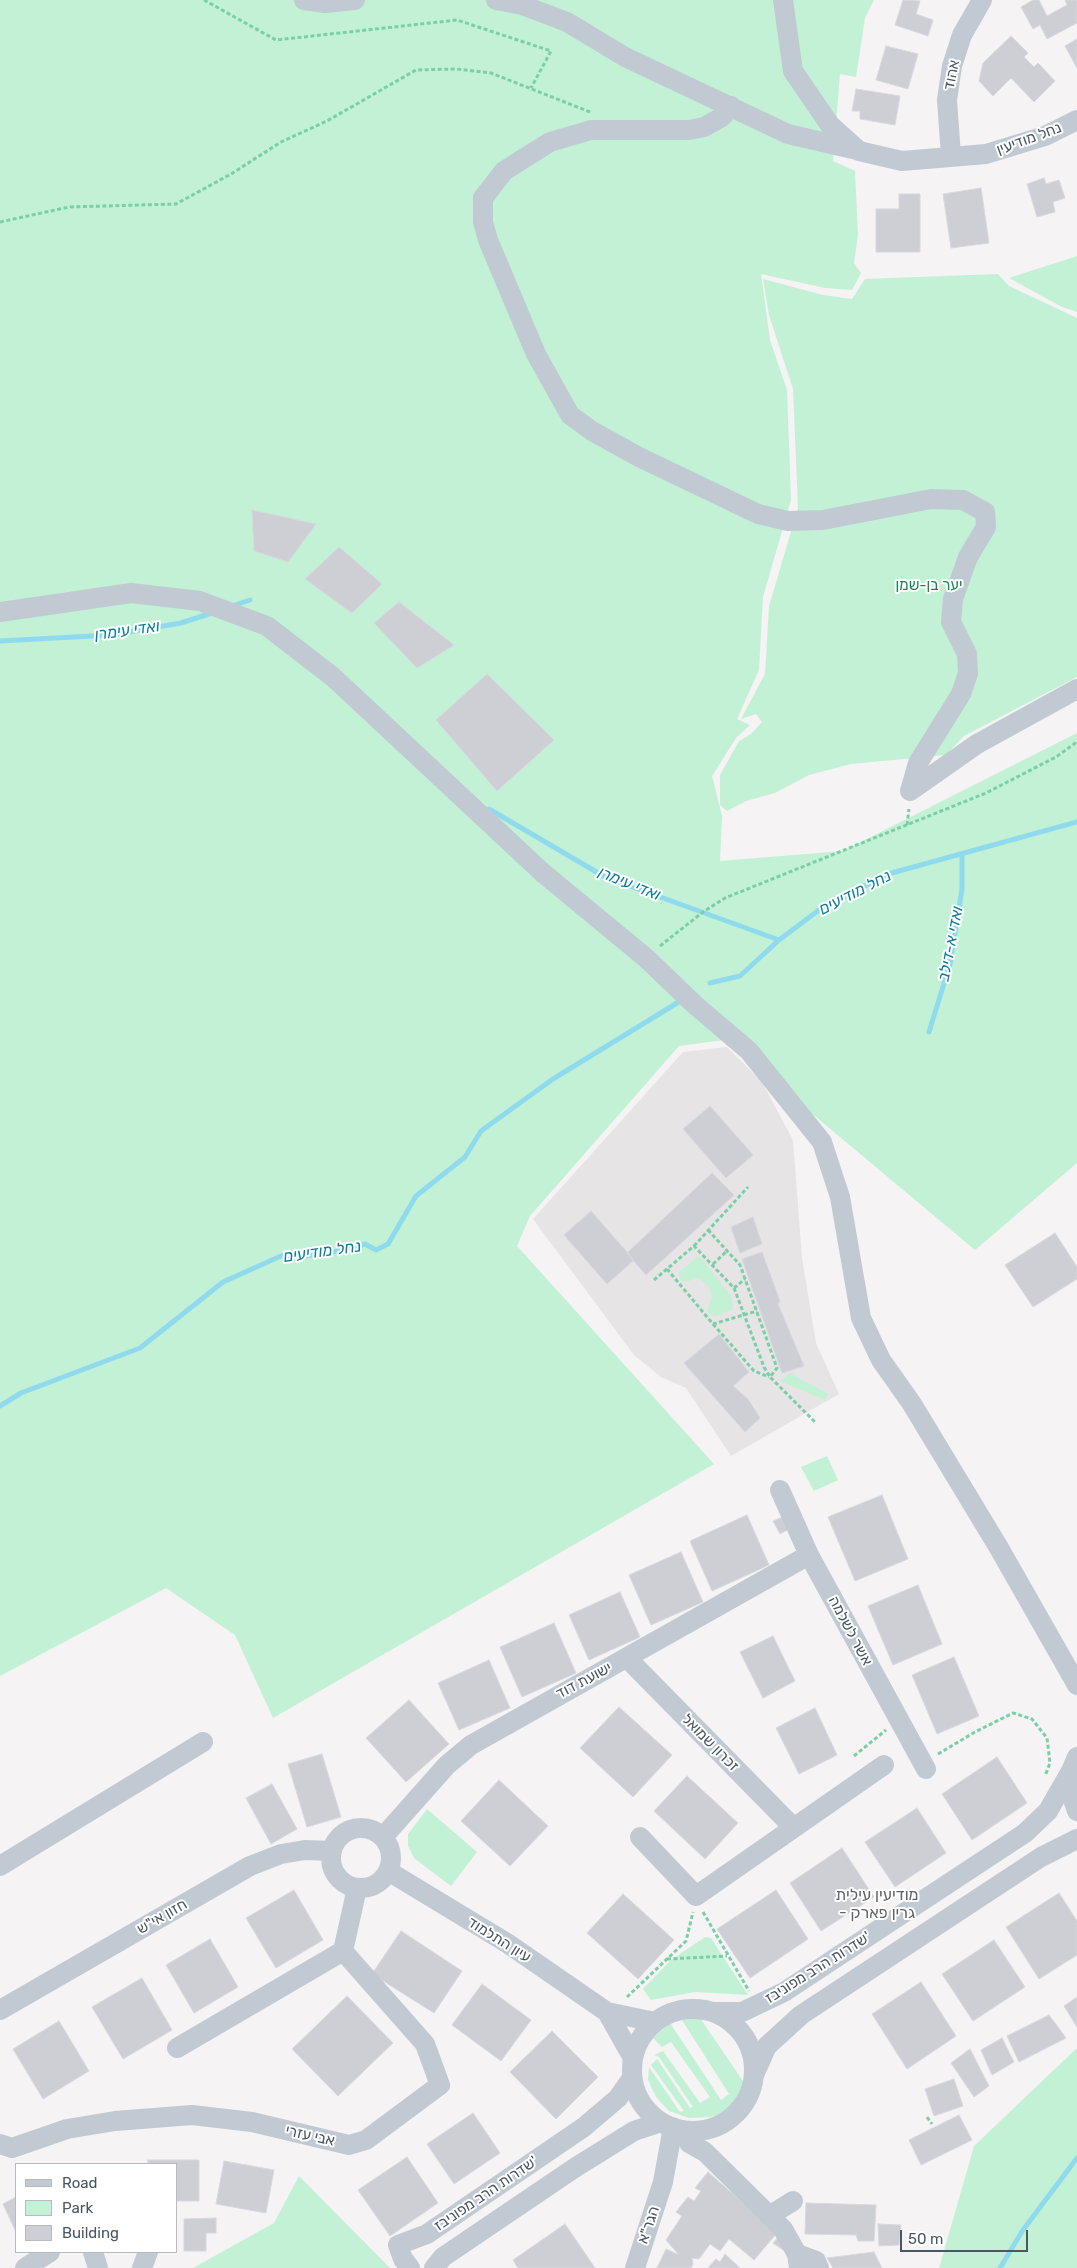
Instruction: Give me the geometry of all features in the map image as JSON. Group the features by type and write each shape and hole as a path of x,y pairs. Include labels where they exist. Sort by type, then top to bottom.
{"street":[{"path":"304,0 325,3 355,0"},
{"name":"נחל מודיעין","path":"496,0 522,5 567,22 625,57 788,134 902,161 986,154 1021,145 1045,136 1077,120"},
{"path":"783,0 793,71 830,125 859,151"},
{"name":"אהוד","path":"951,156 947,100 952,66 962,35 982,0"},
{"path":"731,106 722,117 704,127 689,130 591,130 550,142 504,171 483,198 484,222 488,240 536,354 570,415 592,431 646,460 758,514 781,519 823,520 932,499 963,500 985,512 986,527 968,557 953,599 951,622 967,654 968,673 961,694 918,763 910,791 977,744 1077,690"},
{"path":"0,612 130,593 200,601 267,626 333,677 543,873 646,958 694,1004 749,1050 822,1142 840,1197 859,1308 881,1360 912,1404 999,1548 1077,1685"},
{"name":"אשר לשלמה","path":"780,1490 809,1555 924,1766"},
{"name":"ישועת דוד","path":"383,1836 447,1765 471,1745 809,1555"},
{"name":"זכרון שמואל","path":"627,1658 793,1827"},
{"path":"0,1866 203,1742"},
{"path":"1074,1764 1069,1788 1077,1811"},
{"name":"שדרות הרב מפוניבז'","path":"714,2012 742,2012 784,1992 1026,1833 1048,1811 1074,1764"},
{"path":"640,1837 696,1896 884,1765"},
{"path":"360,1827 383,1836 391,1852 392,1861 388,1872 380,1881 371,1886 357,1888 347,1885 338,1877 333,1868 332,1851 337,1840 350,1829 360,1827"},
{"name":"שדרות הרב מפוניבז'","path":"754,2075 767,2046 801,2015 1041,1857 1077,1839"},
{"name":"חזון אי\"ש","path":"0,2010 250,1866 282,1854 306,1850 332,1851"},
{"name":"עיון התלמוד","path":"388,1872 614,2007 655,2022"},
{"path":"177,2048 344,1951 357,1888"},
{"name":"אבי עזרי","path":"0,2144 12,2148 67,2130 115,2121 192,2115 252,2122 349,2145 366,2140 440,2085 425,2044 344,1951"},
{"name":"עיון התלמוד","path":"614,2007 633,2058"},
{"path":"664,2182 694,2137 726,2121 740,2109 750,2093 754,2075 753,2056 746,2039 727,2019 714,2012 697,2009 676,2011 655,2022 641,2038 633,2058 632,2078 643,2106 667,2125 694,2137 705,2152 783,2229 798,2261 816,2261 819,2268"},
{"name":"שדרות הרב מפוניבז'","path":"410,2268 403,2259 398,2246 427,2234 584,2127 618,2098 632,2078"},
{"path":"664,2182 667,2125"},
{"name":"שדרות הרב מפוניבז'","path":"434,2268 443,2257 576,2167 634,2131 667,2125"},
{"name":"הגר\"א","path":"634,2268 664,2182"},
{"path":"769,2216 793,2201"},
{"path":"26,2268 48,2253"},
{"path":"93,2253 98,2268"},
{"path":"142,2268 148,2253"}],"path":[{"path":"204,0 276,40 457,20 551,51 531,88"},
{"path":"0,222 69,207 176,204 231,174 281,142 327,121 416,70 456,69 491,73 596,115"},
{"path":"646,958 703,912 725,898 976,797 1056,757 1077,742"},
{"path":"654,1280 694,1246 748,1187"},
{"path":"708,1230 740,1265 777,1368 770,1377"},
{"path":"694,1246 734,1288 764,1367 770,1377 815,1422"},
{"path":"713,1264 727,1251"},
{"path":"667,1269 754,1372 770,1377"},
{"path":"734,1288 745,1279"},
{"path":"713,1324 757,1311"},
{"path":"924,1766 975,1732 1014,1713 1032,1719 1046,1738 1050,1763 1042,1784"},
{"path":"854,1756 898,1720"},
{"path":"696,1896 727,1956 752,1996"},
{"path":"614,2007 686,1940 696,1896"},
{"path":"666,1959 727,1956"},
{"path":"927,2117 932,2124"}],"shaded area":[{"path":"727,1047 762,1082 793,1140 802,1258 816,1343 839,1394 731,1456 686,1388 661,1377 634,1355 533,1219 683,1052"}],"green space":[{"path":"0,0 874,0 865,18 856,77 840,74 833,161 855,171 858,234 854,263 861,273 852,290 825,288 761,274 770,340 787,390 791,500 763,597 759,670 737,719 750,725 736,738 712,776 722,816 720,861 843,851 1077,733 1077,1163 975,1250 724,1040 679,1046 530,1216 517,1246 714,1464 273,1718 235,1635 166,1588 0,1676"},
{"path":"1077,256 1077,312 1062,307 1009,278"},
{"name":"יער בן-שמן","path":"998,274 1009,286 1077,318 1077,677 964,736 946,755 851,764 809,775 775,793 746,801 727,811 720,805 720,775 739,741 751,734 762,722 756,714 741,719 765,674 769,606 798,508 793,389 769,315 763,279 823,295 852,299 865,279"},
{"path":"699,1256 731,1296 733,1309 714,1317 707,1311 712,1296 708,1285 698,1278 685,1282 681,1280 678,1273"},
{"path":"790,1373 828,1394 825,1400 780,1381"},
{"path":"827,1456 838,1480 814,1491 801,1467"},
{"path":"427,1809 477,1852 451,1886 414,1858 408,1846 408,1834"},
{"path":"705,1937 711,1938 748,1995 695,1992 651,2000 643,1989 671,1960"},
{"path":"700,2018 745,2084 737,2102 726,2113 711,2117 689,2118 669,2111 656,2097 648,2080 649,2067 680,2112 684,2111 651,2065 657,2059 690,2108 693,2107 659,2057 654,2055 663,2051 700,2103 710,2097 671,2042 662,2047 653,2038 670,2023 721,2100 729,2094 682,2020"},
{"path":"1077,2048 1077,2268 939,2268 974,2146"},
{"path":"299,2176 390,2268 193,2268 274,2223"}],"building":[{"path":"903,0 920,1 916,14 933,20 928,36 895,25"},
{"path":"1033,0 1039,0 1047,16 1067,5 1065,0 1077,0 1077,23 1047,39 1040,25 1033,29 1021,7"},
{"path":"1011,36 1028,53 1024,57 1034,67 1038,63 1055,81 1034,102 1011,78 993,96 979,81 983,63"},
{"path":"1077,39 1077,68 1065,46"},
{"path":"886,46 918,54 908,89 876,80"},
{"path":"856,89 900,96 895,125 860,119 860,111 852,111"},
{"path":"1044,178 1046,184 1059,180 1065,198 1053,202 1055,212 1037,217 1027,184"},
{"path":"981,188 989,243 951,248 943,194"},
{"path":"899,194 920,194 920,252 876,252 876,209 899,209"},
{"path":"252,510 316,524 288,562 254,551"},
{"path":"339,547 382,584 352,613 305,579"},
{"path":"399,602 454,645 417,668 374,623"},
{"path":"487,674 554,740 497,791 436,720"},
{"path":"710,1106 753,1155 726,1178 683,1129"},
{"path":"712,1173 734,1195 646,1275 627,1253"},
{"path":"591,1211 634,1260 607,1284 564,1235"},
{"path":"753,1217 762,1244 740,1253 731,1227"},
{"path":"1055,1233 1077,1267 1077,1279 1033,1307 1005,1265"},
{"path":"762,1252 780,1301 778,1304 804,1366 782,1373 742,1259"},
{"path":"719,1334 749,1372 733,1386 748,1399 760,1418 745,1432 684,1363"},
{"path":"882,1495 908,1559 855,1581 828,1517"},
{"path":"747,1515 769,1565 712,1591 690,1541"},
{"path":"785,1516 791,1528 780,1534 773,1521"},
{"path":"681,1552 703,1602 651,1625 629,1575"},
{"path":"918,1585 942,1644 893,1665 868,1606"},
{"path":"620,1592 640,1637 589,1660 569,1615"},
{"path":"554,1623 576,1673 522,1697 500,1647"},
{"path":"773,1636 795,1681 763,1698 740,1652"},
{"path":"954,1657 979,1716 937,1734 912,1675"},
{"path":"489,1660 510,1708 459,1730 438,1683"},
{"path":"409,1700 449,1744 406,1782 366,1738"},
{"path":"619,1707 672,1755 633,1797 580,1748"},
{"path":"815,1708 837,1755 799,1774 776,1728"},
{"path":"322,1754 341,1817 307,1827 288,1764"},
{"path":"997,1757 1027,1803 972,1840 942,1794"},
{"path":"687,1776 738,1823 705,1859 654,1811"},
{"path":"499,1780 548,1826 510,1866 461,1821"},
{"path":"272,1784 297,1829 271,1844 246,1798"},
{"path":"917,1808 946,1853 895,1887 865,1842"},
{"path":"842,1848 874,1897 821,1931 790,1883"},
{"path":"294,1890 323,1940 276,1968 246,1918"},
{"path":"776,1890 808,1939 750,1978 717,1929"},
{"path":"1059,1893 1077,1921 1077,1955 1039,1979 1006,1927"},
{"path":"623,1894 674,1940 638,1979 587,1933"},
{"path":"401,1931 462,1971 434,2013 372,1974"},
{"path":"210,1939 238,1987 194,2013 166,1965"},
{"path":"994,1940 1025,1987 973,2021 942,1974"},
{"path":"142,1978 172,2030 123,2059 92,2007"},
{"path":"921,1982 956,2036 907,2069 872,2014"},
{"path":"482,1984 531,2020 501,2061 452,2025"},
{"path":"347,1996 393,2043 338,2096 292,2049"},
{"path":"1077,1997 1077,2027 1064,2006"},
{"path":"1049,2015 1066,2038 1019,2062 1007,2036"},
{"path":"59,2021 89,2071 43,2099 13,2049"},
{"path":"552,2031 598,2077 556,2119 510,2072"},
{"path":"1002,2038 1014,2062 992,2075 981,2050"},
{"path":"970,2049 989,2086 974,2097 951,2063"},
{"path":"954,2079 963,2106 934,2116 925,2089"},
{"path":"473,2113 500,2153 454,2184 427,2144"},
{"path":"959,2115 972,2140 921,2165 909,2140"},
{"path":"407,2157 438,2203 390,2236 358,2190"},
{"path":"148,2160 199,2160 199,2201 178,2201 178,2163 148,2163"},
{"path":"224,2161 274,2170 266,2213 216,2204"},
{"path":"708,2172 777,2233 754,2260 729,2239 720,2251 710,2244 699,2259 692,2258 693,2264 691,2268 657,2268 666,2249 679,2255 666,2240 682,2216 676,2212 688,2197 694,2201 701,2191 695,2188"},
{"path":"15,2198 15,2230 3,2204"},
{"path":"806,2203 876,2205 874,2241 858,2241 856,2235 805,2234"},
{"path":"216,2218 216,2233 206,2233 206,2251 184,2251 184,2219"},
{"path":"565,2224 595,2268 518,2268 513,2260"},
{"path":"878,2224 901,2225 899,2245 879,2246"},
{"path":"780,2235 789,2243 783,2250 773,2243"},
{"path":"874,2252 882,2268 833,2268 827,2258"},
{"path":"725,2254 740,2268 708,2268 716,2259 720,2262"}],"waterway":[{"name":"ואדי עימרן","path":"232,606 250,600"},
{"name":"ואדי עימרן","path":"0,641 111,635 181,623 212,613"},
{"name":"ואדי עימרן","path":"489,809 605,877 779,940"},
{"name":"נחל מודיעים","path":"710,983 740,976 779,940 823,907 888,874 1077,822"},
{"name":"ואדי א-דילב","path":"929,1032 950,964 962,889 962,854"},
{"name":"נחל מודיעים","path":"0,1406 21,1393 140,1348 223,1282 281,1256 321,1255 365,1244 376,1250 388,1244 416,1196 465,1157 481,1131 553,1079 677,1003"},
{"name":"ואדי א-דילב","path":"1000,2268 1023,2230 1077,2158"}],"district":[{"name":"מודיעין עילית - גרין פארק","path":"877,1904"}]}
